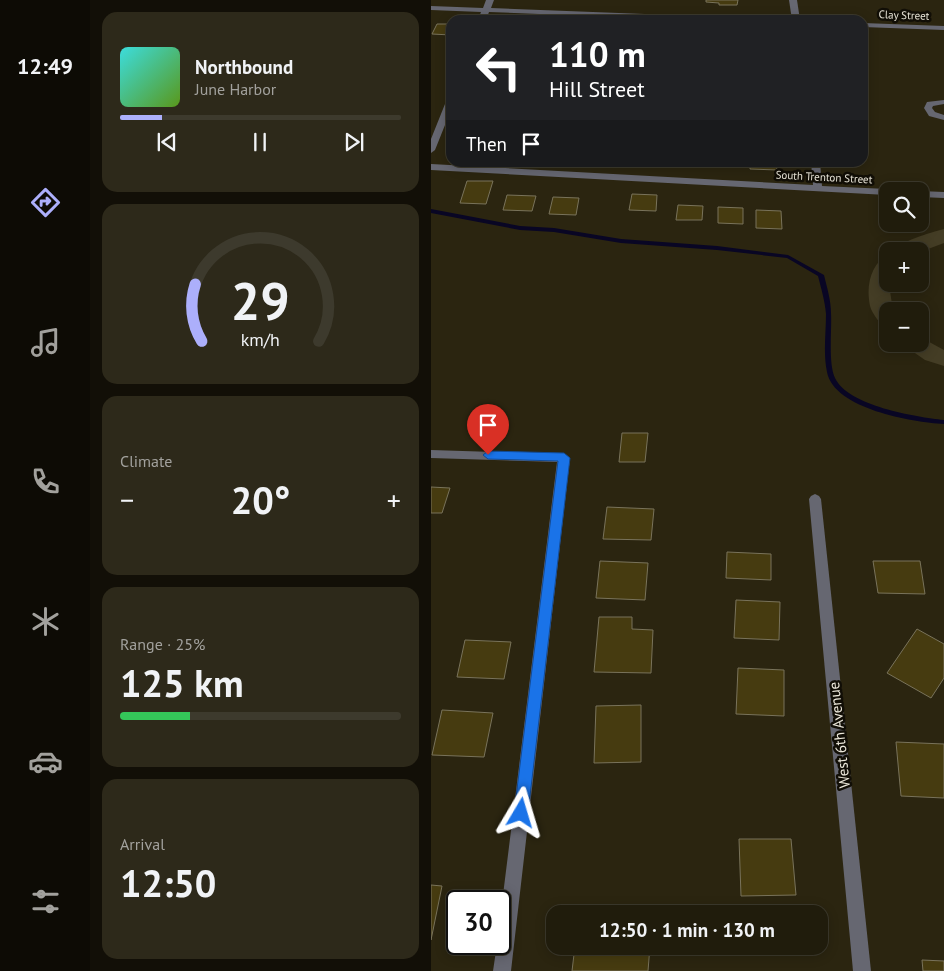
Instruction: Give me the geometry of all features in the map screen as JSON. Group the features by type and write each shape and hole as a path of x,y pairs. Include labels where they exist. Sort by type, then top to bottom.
{"street":[{"path":"484,15 489,0"},
{"path":"793,0 795,15"},
{"path":"431,8 618,15"},
{"name":"Clay Street","path":"868,25 944,28"},
{"path":"431,150 446,112"},
{"name":"South Trenton Street","path":"431,167 879,192"},
{"path":"816,167 818,188"},
{"path":"929,194 944,195"},
{"path":"431,454 564,458 502,971"},
{"name":"West 6th Avenue","path":"815,499 862,971"}],"lane":[{"path":"944,102 930,104 928,108 932,114 944,118"}],"shaded area":[{"path":"944,229 944,243 929,249 929,242 906,242"},
{"path":"878,262 879,292 890,292 892,302 879,302 879,321 870,306 869,288 872,274"},
{"path":"929,342 944,350 944,366 925,360 914,352 929,352"}],"building":[{"path":"706,0 738,0 737,5 719,5 719,3 706,2"},
{"path":"437,24 446,24 446,35 432,34"},
{"path":"750,167 777,167 777,170 750,169"},
{"path":"467,181 493,181 486,204 460,203"},
{"path":"632,194 657,195 656,211 629,210"},
{"path":"507,195 536,196 532,211 503,210"},
{"path":"553,197 579,198 576,215 549,214"},
{"path":"678,205 703,206 702,220 676,220"},
{"path":"718,207 743,208 743,224 718,223"},
{"path":"756,210 781,211 782,229 756,228"},
{"path":"622,433 648,433 645,462 619,462"},
{"path":"431,487 450,488 442,513 431,513"},
{"path":"607,507 654,509 651,540 603,539"},
{"path":"727,552 771,554 771,580 726,578"},
{"path":"600,561 648,563 645,600 596,598"},
{"path":"873,561 920,561 925,594 878,593"},
{"path":"736,600 780,602 779,640 734,638"},
{"path":"599,617 632,617 632,629 653,630 651,673 594,672"},
{"path":"917,629 944,644 944,678 931,698 887,673"},
{"path":"465,640 511,642 504,679 457,677"},
{"path":"738,668 784,670 784,716 736,714"},
{"path":"641,705 641,762 594,763 596,706"},
{"path":"442,710 493,713 484,757 432,755"},
{"path":"896,742 944,744 944,798 901,796"},
{"path":"739,839 791,839 796,895 741,896"},
{"path":"431,885 442,886 431,940"},
{"path":"574,955 649,955 648,971 572,971"},
{"path":"922,960 944,961 944,971 923,971"}],"waterway":[{"path":"431,211 520,228 554,230 621,241 717,248 788,257 821,275 828,305 830,372 832,379 839,389 850,397 882,410 917,419 944,422"}],"route":[{"path":"488,455 564,458 521,813"}]}
